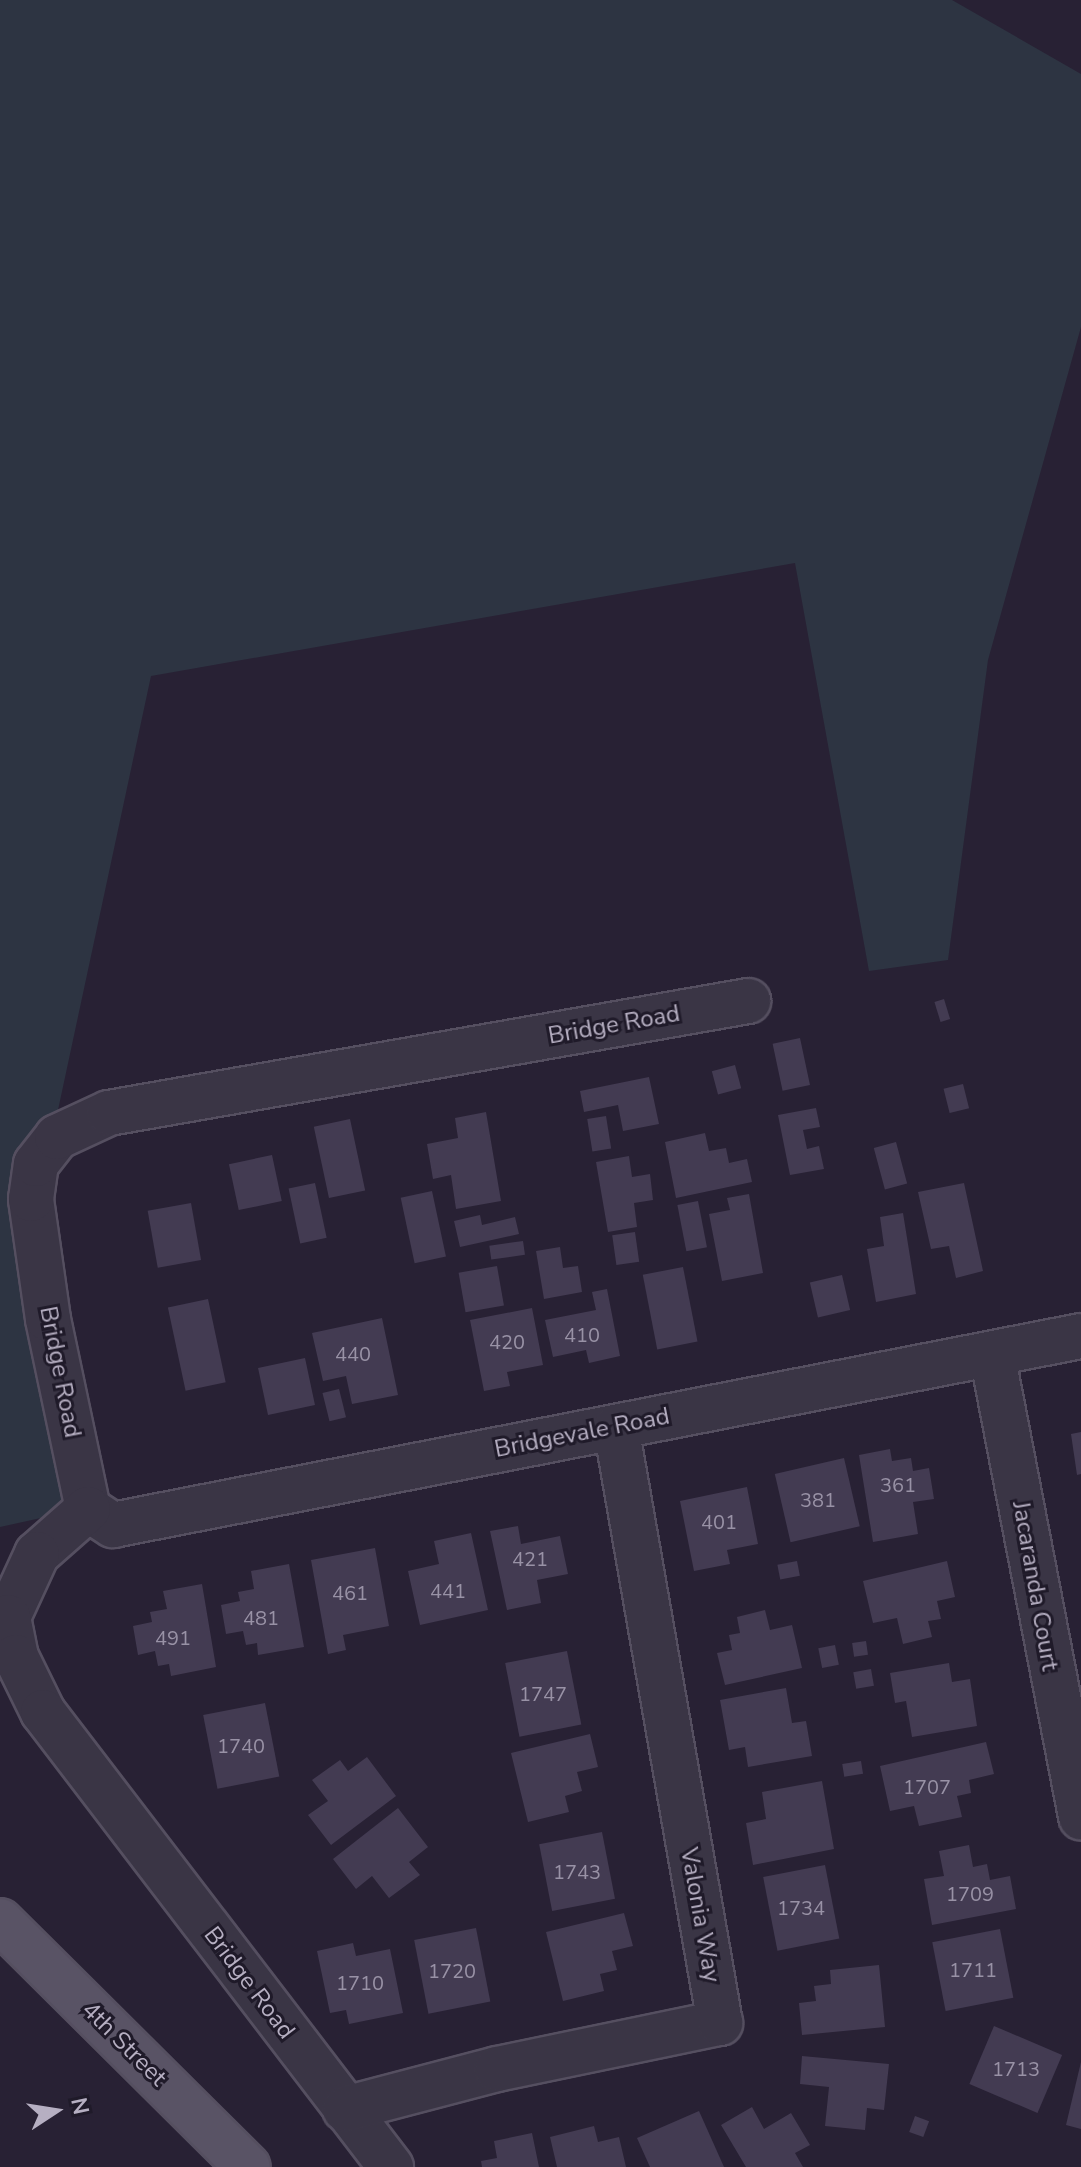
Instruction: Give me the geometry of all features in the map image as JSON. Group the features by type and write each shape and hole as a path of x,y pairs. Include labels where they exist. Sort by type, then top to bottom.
{"main road":[{"name":"4th Street","path":"0,1921 248,2167"}],"street":[{"name":"Bridge Road","path":"391,2167 43,1712 16,1657 8,1617 37,1554 88,1509 48,1319 31,1199 36,1164 57,1137 109,1113 748,1001"},
{"name":"Bridgevale Road","path":"88,1509 113,1525 1081,1336"},
{"name":"Jacaranda Court","path":"992,1354 1081,1818"},
{"name":"Valonia Way","path":"345,2109 497,2069 720,2023 616,1427"}],"shaded area":[{"path":"0,0 952,0 1081,74 1081,327 988,660 948,960 869,971 795,563 151,676 58,1110 39,1130 68,1512 0,1527"}],"building":[{"path":"944,999 950,1019 941,1022 934,1002"},
{"path":"800,1038 810,1085 783,1091 773,1044"},
{"path":"735,1065 741,1088 718,1094 712,1071"},
{"path":"649,1077 659,1124 623,1131 618,1105 584,1112 580,1091"},
{"path":"963,1084 969,1108 950,1113 944,1089"},
{"path":"816,1108 820,1127 803,1130 807,1149 819,1146 824,1169 790,1175 778,1115"},
{"path":"486,1112 501,1201 456,1209 451,1175 433,1179 427,1144 458,1138 455,1118"},
{"path":"606,1116 611,1149 592,1152 587,1119"},
{"path":"350,1119 365,1190 329,1198 314,1127"},
{"path":"705,1133 709,1151 726,1148 729,1163 747,1159 752,1182 676,1198 665,1142"},
{"path":"896,1142 907,1184 885,1189 874,1148"},
{"path":"272,1155 282,1201 239,1210 229,1164"},
{"path":"629,1156 632,1177 650,1174 653,1200 634,1203 637,1227 608,1232 596,1162"},
{"path":"315,1183 327,1238 300,1243 289,1189"},
{"path":"964,1183 983,1271 956,1278 949,1246 931,1249 918,1192"},
{"path":"432,1191 446,1257 415,1263 401,1198"},
{"path":"749,1194 763,1273 722,1281 709,1214 730,1210 727,1198"},
{"path":"698,1201 707,1247 686,1251 677,1205"},
{"path":"191,1203 201,1260 158,1268 148,1211"},
{"path":"903,1213 916,1294 876,1302 867,1249 884,1246 880,1217"},
{"path":"480,1215 482,1225 515,1217 519,1234 460,1247 454,1221"},
{"path":"635,1232 639,1262 616,1265 612,1235"},
{"path":"523,1241 525,1255 491,1260 489,1246"},
{"path":"560,1247 563,1268 578,1266 582,1292 544,1299 536,1251"},
{"path":"497,1266 504,1305 466,1312 459,1273"},
{"path":"683,1267 698,1342 657,1349 643,1275"},
{"path":"842,1275 850,1310 818,1318 810,1282"},
{"path":"607,1289 620,1356 589,1363 586,1350 553,1357 545,1320 596,1310 592,1292"},
{"path":"208,1299 226,1382 186,1391 168,1308"},
{"path":"532,1308 543,1365 507,1372 510,1386 484,1391 470,1320"},
{"path":"382,1318 398,1395 352,1404 346,1376 323,1381 312,1333"},
{"path":"305,1358 315,1405 268,1415 258,1368"},
{"path":"339,1389 346,1417 330,1421 323,1393"},
{"path":"1081,1432 1081,1474 1077,1475 1071,1434"},
{"path":"890,1449 892,1461 911,1458 913,1471 929,1468 934,1499 913,1502 918,1534 873,1542 859,1455"},
{"path":"844,1458 860,1526 791,1542 775,1474"},
{"path":"747,1487 758,1544 727,1550 730,1564 694,1571 680,1501"},
{"path":"518,1526 521,1544 560,1536 568,1574 537,1580 541,1603 507,1610 490,1531"},
{"path":"471,1533 488,1610 420,1625 408,1571 439,1564 434,1541"},
{"path":"375,1548 389,1626 343,1635 346,1650 328,1654 311,1560"},
{"path":"797,1561 800,1576 780,1580 777,1565"},
{"path":"947,1561 955,1597 937,1601 941,1619 928,1621 932,1637 903,1644 897,1618 873,1623 863,1581"},
{"path":"289,1564 304,1647 258,1655 257,1643 246,1645 243,1631 226,1634 221,1605 240,1601 238,1592 254,1589 251,1571"},
{"path":"202,1584 216,1667 171,1676 169,1664 158,1666 155,1651 138,1655 133,1626 152,1622 150,1612 167,1609 163,1591"},
{"path":"765,1610 770,1630 792,1625 802,1668 725,1685 717,1653 732,1650 729,1635 740,1633 737,1617"},
{"path":"866,1641 868,1655 854,1657 852,1643"},
{"path":"835,1645 839,1665 822,1668 818,1648"},
{"path":"567,1651 581,1725 519,1737 505,1663"},
{"path":"949,1663 952,1682 970,1679 977,1726 912,1737 906,1701 895,1703 890,1673"},
{"path":"871,1669 874,1686 856,1689 853,1672"},
{"path":"786,1688 792,1723 806,1721 812,1756 748,1767 745,1747 729,1750 720,1700"},
{"path":"265,1703 279,1777 217,1789 203,1715"},
{"path":"590,1734 598,1767 577,1772 582,1791 565,1796 569,1812 528,1822 511,1753"},
{"path":"986,1742 994,1774 969,1780 971,1793 957,1796 962,1817 919,1826 914,1806 890,1811 880,1766"},
{"path":"367,1757 396,1796 331,1845 308,1815 328,1801 312,1780 340,1760 348,1771"},
{"path":"861,1761 863,1774 844,1777 842,1764"},
{"path":"822,1781 834,1849 753,1865 746,1823 766,1819 762,1792"},
{"path":"398,1808 428,1847 409,1862 420,1875 389,1898 372,1876 356,1889 333,1859"},
{"path":"602,1832 615,1899 552,1911 539,1844"},
{"path":"969,1845 973,1867 987,1864 990,1880 1010,1876 1016,1909 932,1925 924,1879 944,1876 939,1851"},
{"path":"825,1865 839,1939 777,1951 763,1877"},
{"path":"624,1913 633,1946 612,1951 617,1970 600,1974 604,1991 563,2001 546,1932"},
{"path":"476,1928 490,2002 428,2014 414,1940"},
{"path":"1000,1929 1013,1998 946,2011 932,1942"},
{"path":"353,1943 356,1956 390,1949 403,2013 349,2024 346,2010 330,2013 317,1951"},
{"path":"879,1965 885,2027 802,2035 799,2003 816,2001 814,1986 831,1984 830,1970"},
{"path":"994,2026 1062,2055 1038,2113 969,2084"},
{"path":"802,2056 889,2064 884,2110 867,2108 865,2130 825,2126 829,2087 800,2084"},
{"path":"1081,2062 1081,2129 1066,2125"},
{"path":"752,2107 764,2129 791,2113 810,2145 795,2153 803,2167 746,2167 721,2125"},
{"path":"699,2111 724,2167 650,2167 637,2138"},
{"path":"915,2116 929,2121 923,2137 909,2132"},
{"path":"594,2126 598,2142 619,2137 626,2167 557,2167 550,2137"},
{"path":"532,2133 539,2167 482,2167 481,2161 497,2158 494,2141"}]}
